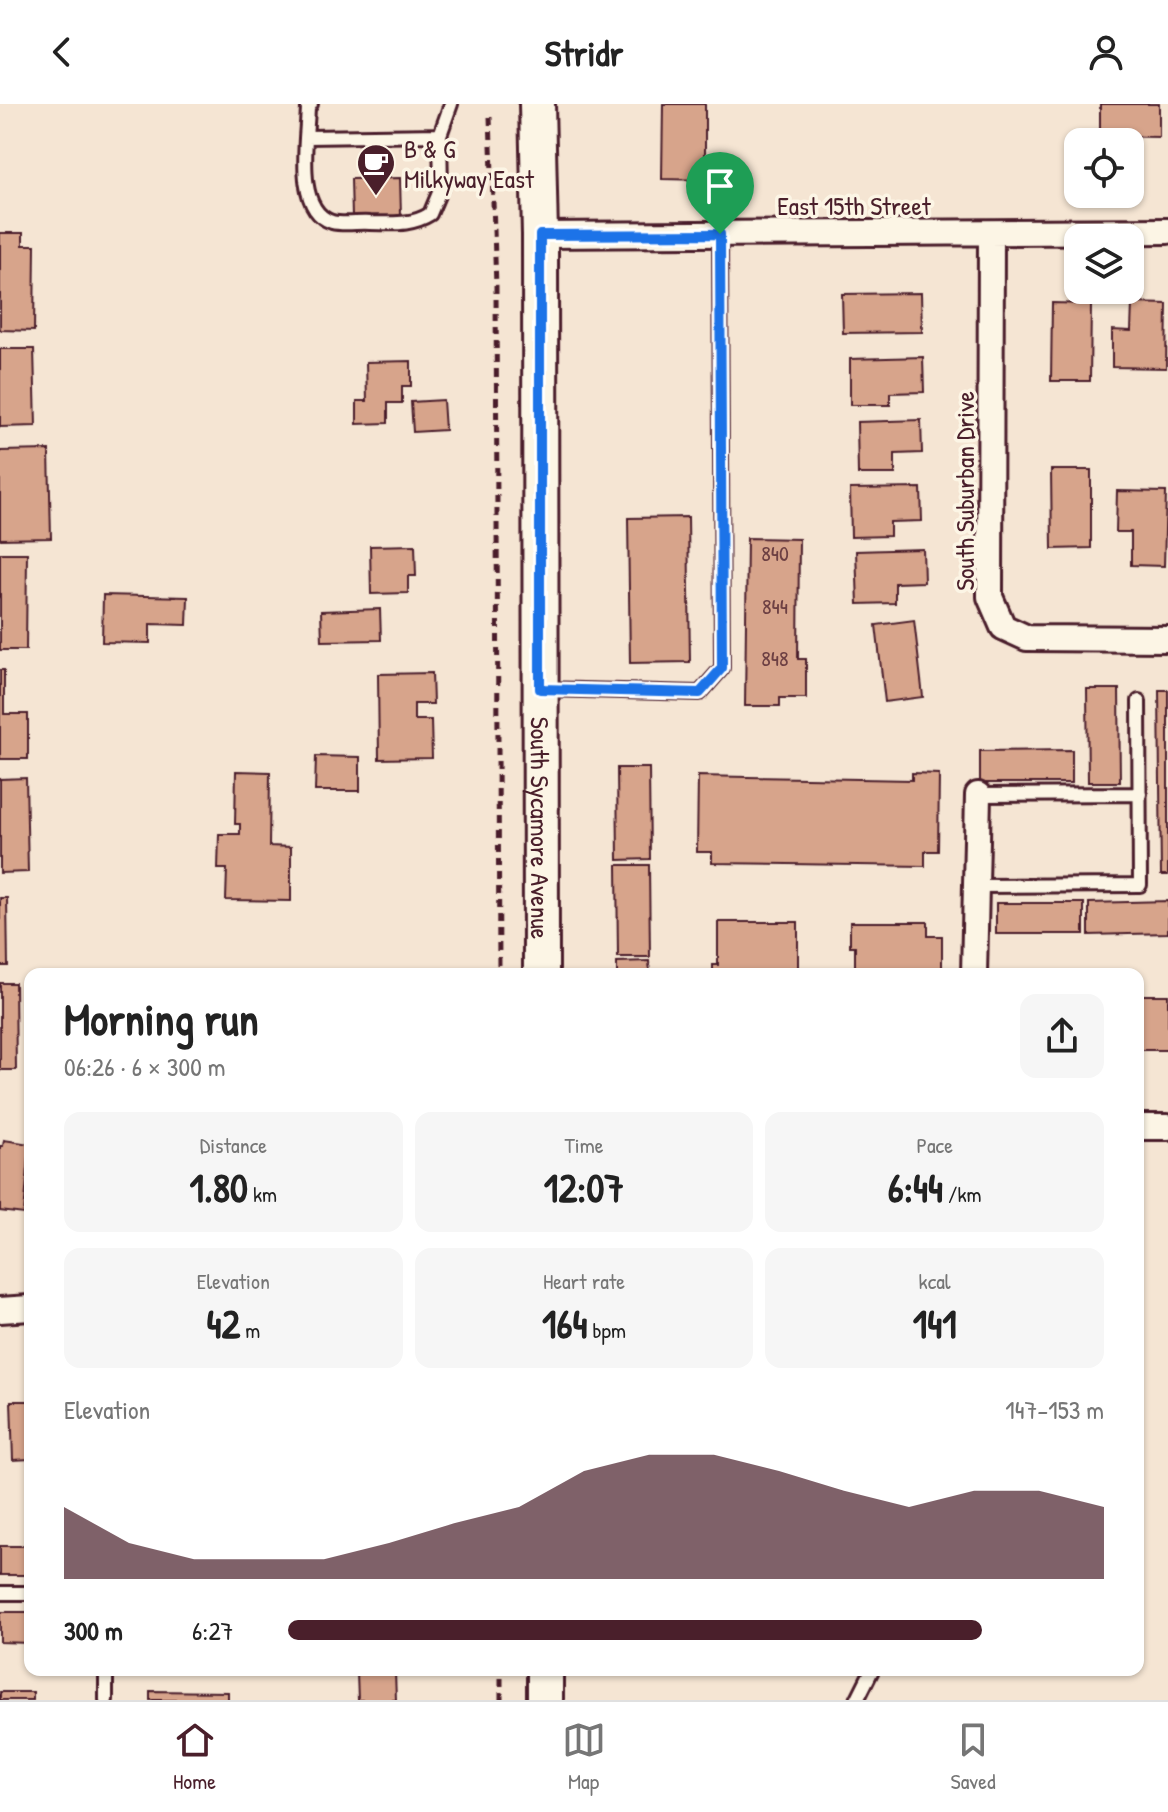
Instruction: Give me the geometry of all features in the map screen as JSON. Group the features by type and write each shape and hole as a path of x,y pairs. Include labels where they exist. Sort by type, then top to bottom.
{"main road":[{"name":"South Sycamore Avenue","path":"537,104 541,968"},
{"path":"545,1676 545,1700"}],"street":[{"name":"East 15th Street","path":"540,235 1168,231"},
{"name":"South Suburban Drive","path":"991,233 990,597 995,614 1003,627 1027,638 1168,639"},
{"path":"974,968 978,795"},
{"path":"1144,1127 1168,1127"},
{"path":"0,1310 24,1308"}],"lane":[{"path":"311,104 308,108 306,188 310,201 320,214 333,222 409,223 430,214 441,188 440,135 451,104"},
{"path":"307,137 440,135"},
{"path":"540,689 700,693 722,668 720,234"},
{"path":"976,886 1140,885 1139,701"},
{"path":"978,795 1140,794"},
{"path":"0,1593 24,1593"},
{"path":"106,1676 106,1700"},
{"path":"857,1700 869,1676"}],"path":[{"path":"490,117 496,286 499,968"},
{"path":"501,1676 501,1700"}],"building":[{"path":"663,104 705,104 705,180 662,179"},
{"path":"1100,104 1159,104 1159,137 1144,137 1144,128 1100,128"},
{"name":"B & G Milkyway East","path":"400,178 401,216 352,217 351,179"},
{"path":"0,233 23,233 23,245 35,245 34,331 0,330"},
{"path":"921,293 922,332 843,333 842,294"},
{"path":"1052,303 1091,304 1090,381 1051,381"},
{"path":"1132,304 1167,304 1166,368 1112,367 1112,330 1131,331"},
{"path":"0,349 34,349 36,426 0,427"},
{"path":"923,357 924,392 890,393 890,405 850,405 850,359"},
{"path":"411,361 411,386 402,386 402,403 388,403 388,423 357,424 357,401 367,401 366,362"},
{"path":"443,400 445,430 413,432 411,402"},
{"path":"921,420 922,453 895,454 895,474 858,474 857,422"},
{"path":"49,450 51,538 0,539 0,451"},
{"path":"1051,470 1091,470 1091,548 1052,549"},
{"path":"921,488 922,521 890,522 890,536 851,537 850,489"},
{"path":"1117,491 1166,492 1164,566 1131,565 1131,532 1116,532"},
{"path":"688,517 690,662 630,663 628,518"},
{"path":"747,538 799,539 798,659 806,659 806,698 780,698 780,706 745,706"},
{"path":"415,545 416,576 408,576 408,593 371,594 370,546"},
{"path":"923,549 924,582 895,583 895,603 858,604 856,551"},
{"path":"0,553 27,553 26,650 0,650"},
{"path":"103,595 188,597 187,625 150,624 150,643 102,642"},
{"path":"380,609 381,640 322,641 321,611"},
{"path":"914,620 923,697 885,702 876,625"},
{"path":"0,670 4,670 4,714 28,714 28,759 0,759"},
{"path":"432,673 433,704 414,704 414,720 431,720 432,758 379,759 378,674"},
{"path":"1087,689 1119,689 1120,782 1088,782"},
{"path":"1159,690 1168,690 1168,875 1161,875"},
{"path":"1072,750 1072,783 980,783 980,751"},
{"path":"316,756 360,757 360,791 315,791"},
{"path":"617,768 649,768 650,859 618,860"},
{"path":"236,771 270,772 269,846 291,847 291,901 226,900 227,869 218,869 219,834 240,834 240,824 235,824"},
{"path":"912,773 939,774 938,851 925,851 925,866 712,863 712,852 697,852 698,776 912,780"},
{"path":"26,778 28,872 0,873 0,779"},
{"path":"617,865 649,865 650,957 618,957"},
{"path":"0,898 7,898 8,966 0,966"},
{"path":"1168,901 1168,933 1089,935 1089,903"},
{"path":"996,903 1084,903 1084,934 996,934"},
{"path":"718,922 798,922 798,968 713,968 713,965 718,965"},
{"path":"850,922 928,922 928,936 942,936 942,968 855,968 855,946 850,946"},
{"path":"649,961 650,968 617,968 617,962"},
{"path":"0,983 15,983 16,1070 0,1070"},
{"path":"1144,995 1168,995 1168,1050 1144,1050"},
{"path":"4,1140 24,1143 24,1214 0,1211 0,1146 3,1146"},
{"path":"11,1401 24,1401 24,1459 13,1460"},
{"path":"0,1546 24,1546 24,1575 0,1575"},
{"path":"0,1612 24,1612 24,1643 0,1642"},
{"path":"357,1676 395,1676 396,1700 358,1700"},
{"path":"150,1691 228,1692 228,1700 150,1700"},
{"path":"0,1692 33,1692 33,1700 0,1700"}],"place":[{"name":"B & G Milkyway East","path":"376,197"}],"route":[{"path":"720,234 722,668 700,693 540,689 540,235 720,234"}]}
